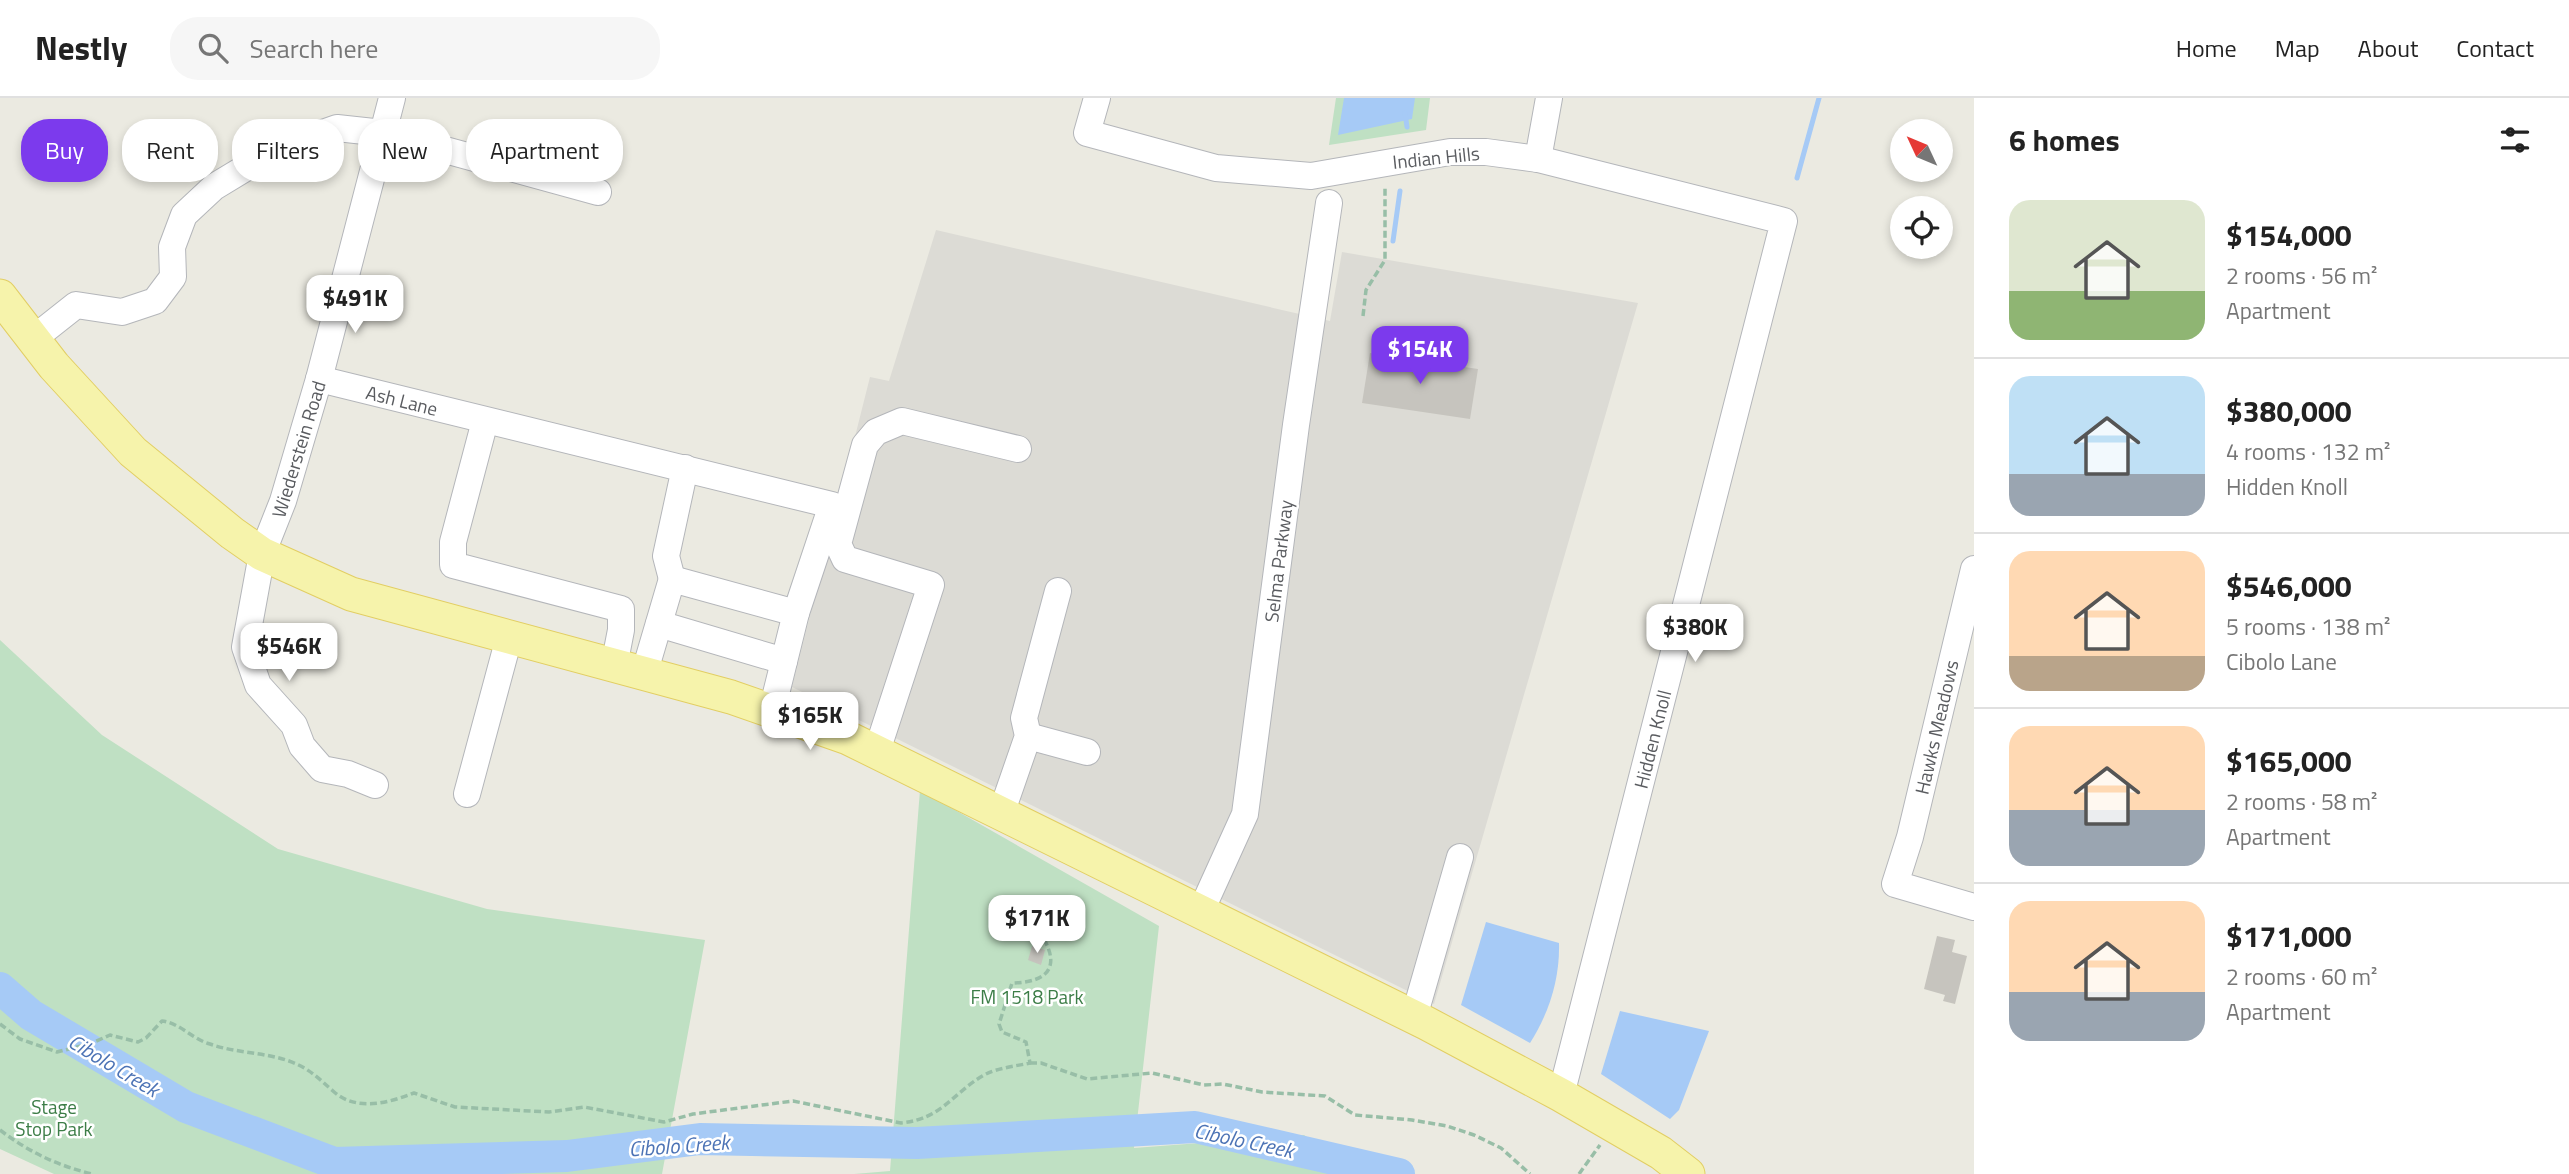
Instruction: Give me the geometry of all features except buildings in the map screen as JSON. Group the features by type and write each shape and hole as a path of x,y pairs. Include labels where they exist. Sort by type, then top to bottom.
{"main road":[{"path":"0,296 33,339 133,452 222,526 262,554 351,594 772,710 877,751 1414,1017 1561,1094 1661,1153 1688,1174"}],"street":[{"name":"Wiederstein Road","path":"387,119 392,98"},
{"name":"Indian Hills","path":"1097,98 1087,133 1216,168 1311,176 1450,152 1486,152 1538,159 1784,221"},
{"path":"1538,159 1549,98"},
{"path":"33,339 76,305 122,312 155,301 173,276 172,247 184,215 214,187 277,149 337,128 358,130"},
{"path":"452,152 598,192"},
{"name":"Wiederstein Road","path":"370,182 319,379 283,501 262,554 245,647 258,685 294,725 302,746 322,769 348,774 375,785"},
{"name":"Selma Parkway","path":"1201,911 1245,814 1296,425 1329,203"},
{"name":"Hidden Knoll","path":"1561,1094 1784,221"},
{"name":"Ash Lane","path":"319,379 832,505 796,613"},
{"path":"485,421 453,541 453,565 621,609 621,630 629,670"},
{"path":"877,751 931,585 845,559 838,544 865,445 876,432 902,421 1018,449"},
{"path":"629,670 659,624 672,579 666,556 685,468"},
{"name":"Hawks Meadows","path":"1974,569 1963,659 1895,884 1974,907"},
{"path":"672,579 796,613 772,710"},
{"path":"1002,811 1028,736 1024,718 1058,591"},
{"path":"659,624 784,661"},
{"path":"467,794 509,638"},
{"path":"1028,736 1087,752"},
{"path":"1414,1017 1460,857"}],"path":[{"path":"1363,316 1366,290 1385,260 1384,163"},
{"path":"1030,1063 1026,1042 1002,1032 999,1024 1012,983 1032,982 1045,976 1051,964 1050,946 1033,923 1044,902"},
{"path":"0,1024 20,1038 57,1052 92,1043 110,1035 138,1042 146,1038 162,1021 171,1022 208,1044 291,1061 316,1073 335,1093 370,1105 393,1102 414,1093 455,1107 549,1112 584,1107 664,1122 693,1114 793,1101 883,1120 913,1122 924,1115 941,1111 986,1074 1030,1063 1041,1063 1087,1079 1152,1073 1204,1085 1223,1084 1262,1092 1325,1096 1355,1115 1412,1119 1447,1126 1501,1148 1530,1174"},
{"path":"1579,1174 1612,1124"},
{"path":"0,1130 27,1150 60,1166 92,1174"}],"shaded area":[{"path":"936,230 1330,321 1342,252 1638,303 1434,1004 792,687 870,377 889,381"}],"green space":[{"path":"1336,98 1430,98 1426,130 1329,145"},
{"name":"Stage Stop Park","path":"0,640 102,735 278,849 487,909 705,940 662,1174 54,1174 0,1149"},
{"name":"FM 1518 Park","path":"920,790 1159,926 1134,1148 1304,1135 1357,1174 854,1174 890,1171"}],"water":[{"path":"1344,98 1415,98 1412,119 1338,135"},
{"path":"1486,922 1559,943 1558,970 1552,995 1543,1020 1530,1043 1461,1005"},
{"path":"1620,1011 1709,1031 1679,1110 1670,1119 1601,1074"}],"waterway":[{"path":"1797,178 1819,98"},
{"path":"1405,113 1407,127"},
{"path":"1393,241 1400,191"},
{"name":"Cibolo Creek","path":"0,988 31,1015 186,1107 334,1163 567,1156 700,1139 917,1143 1195,1127 1399,1174"}]}
